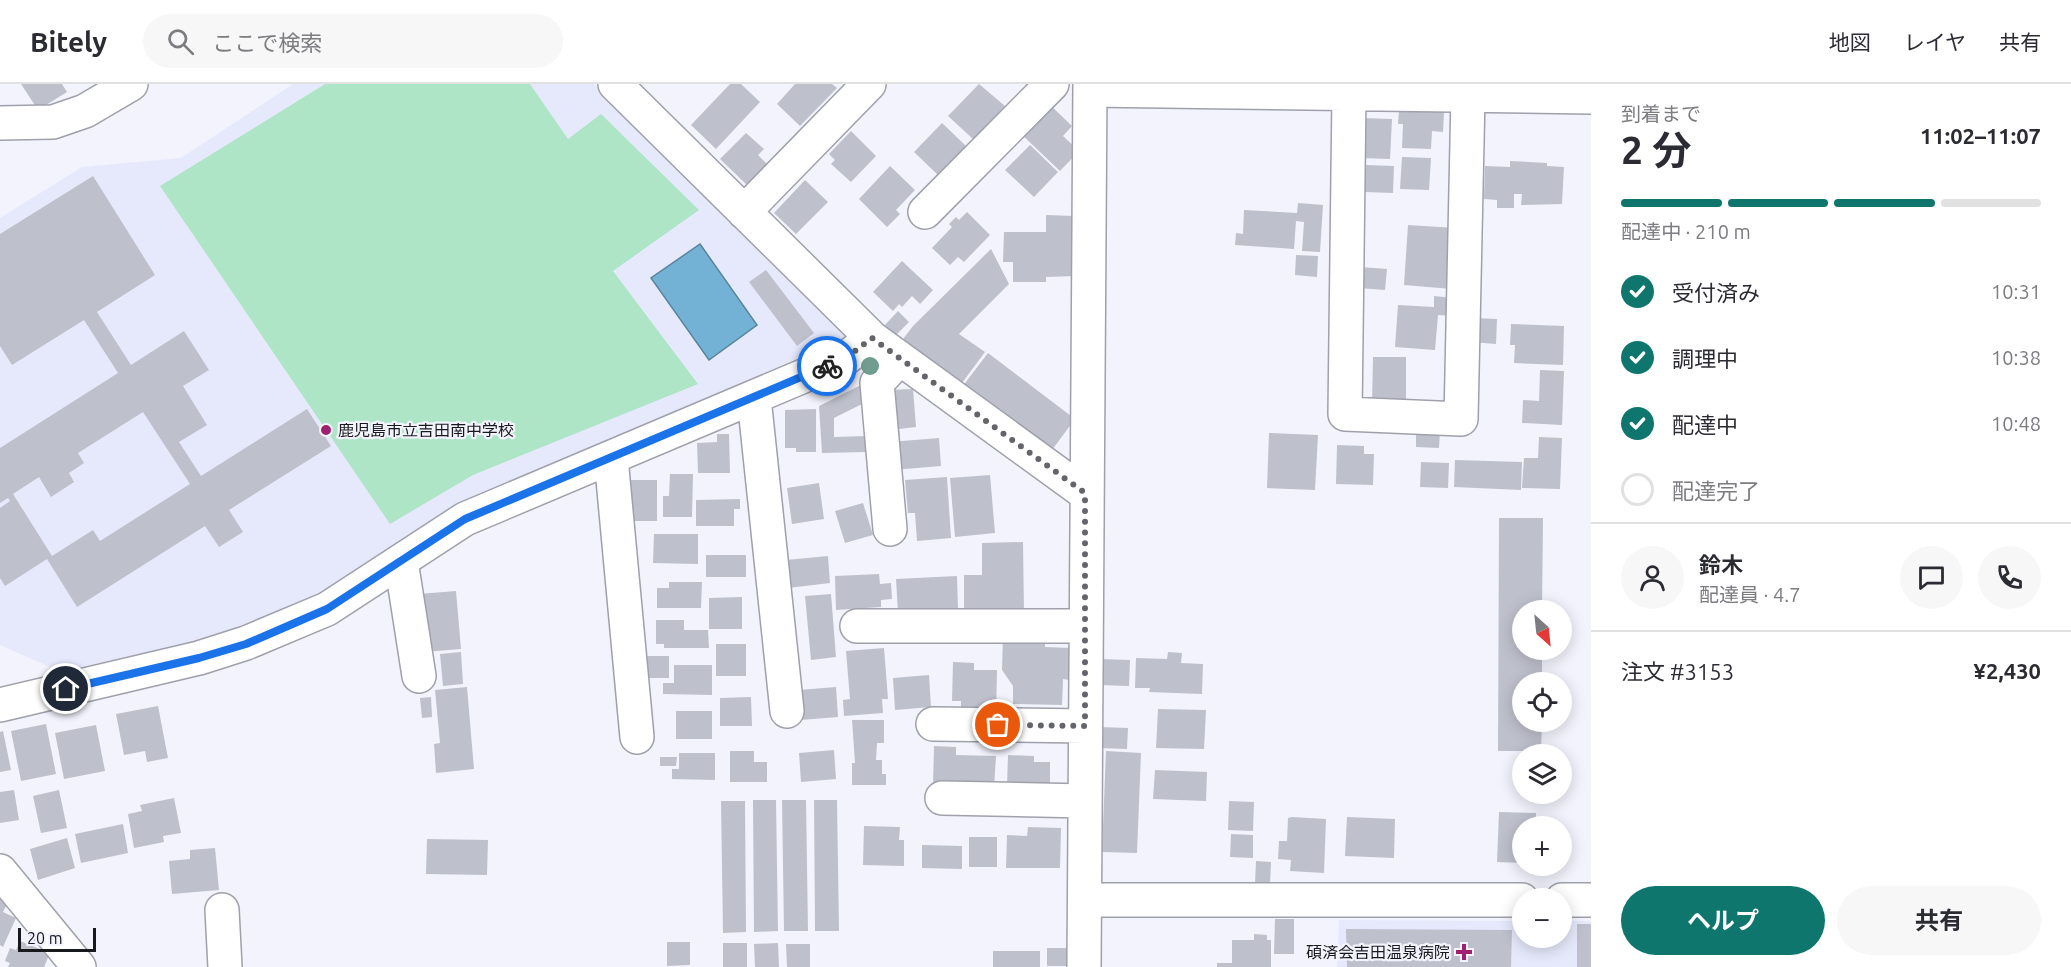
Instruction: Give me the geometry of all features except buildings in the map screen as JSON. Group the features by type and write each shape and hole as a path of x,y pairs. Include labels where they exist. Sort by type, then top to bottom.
{"street":[{"path":"0,123 53,122 85,111 131,84"},
{"path":"615,84 872,338 1085,493"},
{"path":"744,212 869,84"},
{"path":"925,212 1052,84"},
{"path":"1084,967 1085,493 1090,87 1349,94 1518,90 1591,97"},
{"path":"1349,94 1345,414 1461,419 1454,92"},
{"path":"0,705 199,658 246,644 327,609 465,519 846,358 872,338"},
{"path":"890,529 877,383 899,358"},
{"path":"754,398 787,711"},
{"path":"611,458 637,737"},
{"path":"401,561 419,676"},
{"path":"857,626 1085,626"},
{"path":"933,724 1085,726"},
{"path":"942,798 1085,801"},
{"path":"0,871 79,967"},
{"path":"1085,900 1512,900"},
{"path":"1572,900 1591,900"},
{"path":"222,910 225,967"}],"shaded area":[{"name":"鹿児島市立吉田南中学校","path":"293,84 594,84 850,335 839,351 250,632 77,679 0,645 0,218 82,167 181,158"},
{"name":"碩済会吉田温泉病院","path":"1339,920 1512,921 1512,948 1572,948 1572,921 1591,921 1591,967 1337,967"}],"green space":[{"path":"325,84 530,84 568,139 601,114 699,210 613,271 698,384 473,475 390,524 160,186"}],"water":[{"path":"700,244 757,325 709,360 651,278"}],"way so far":[{"path":"827,366 846,358 872,338 1085,493 1085,726 998,725"}],"place":[{"name":"鹿児島市立吉田南中学校","path":"326,430"},
{"name":"碩済会吉田温泉病院","path":"1464,952"}],"route":[{"path":"66,689 199,658 246,644 327,609 465,519 827,366"}]}
